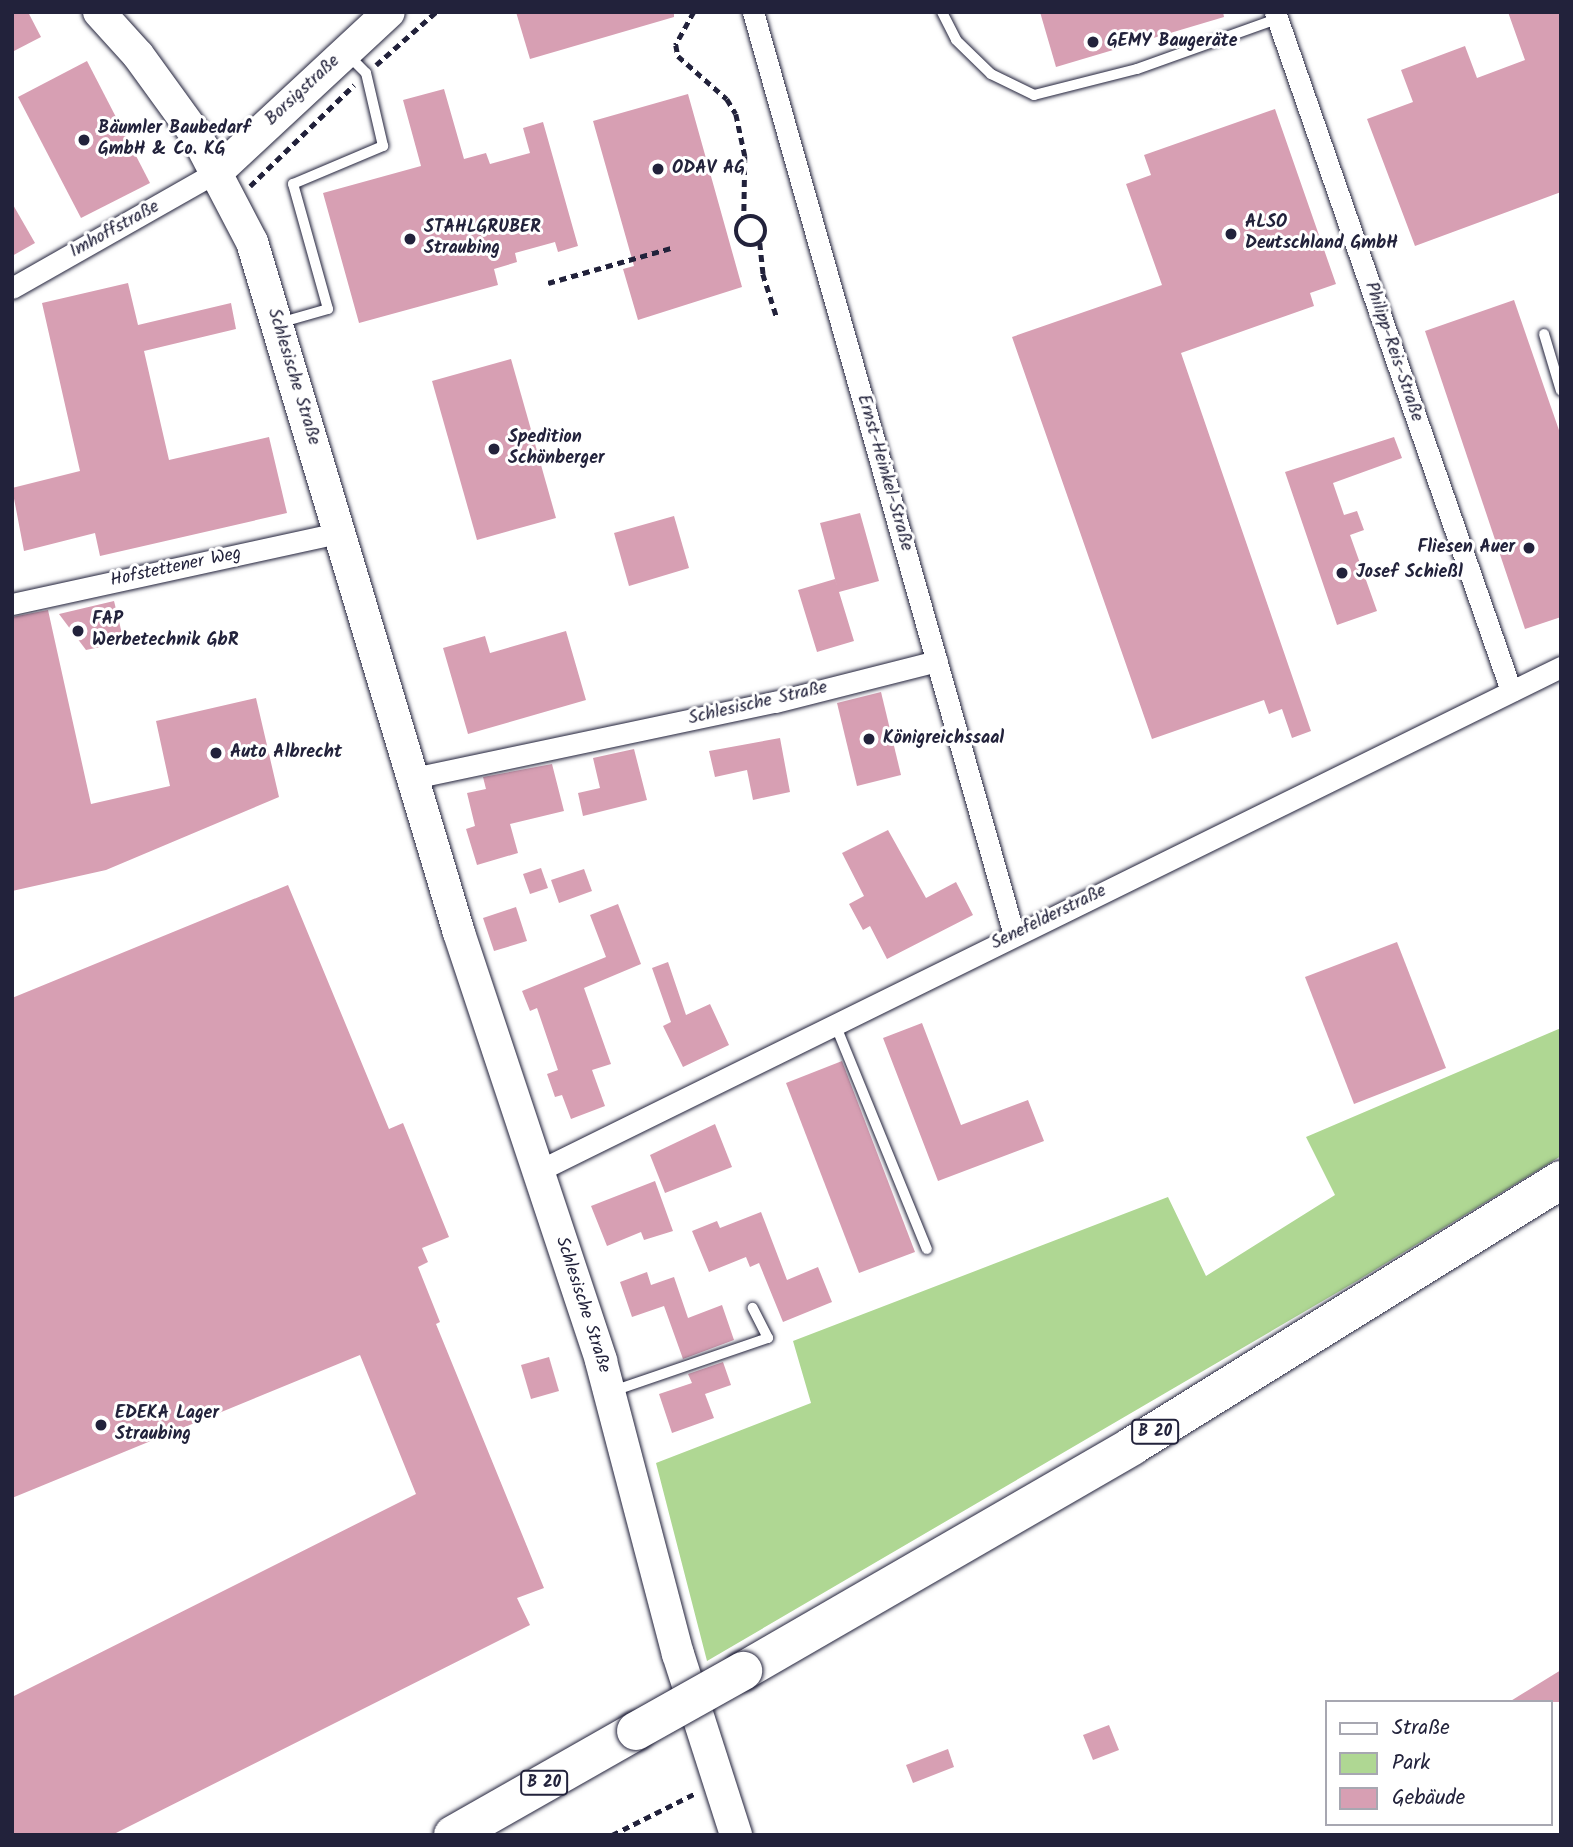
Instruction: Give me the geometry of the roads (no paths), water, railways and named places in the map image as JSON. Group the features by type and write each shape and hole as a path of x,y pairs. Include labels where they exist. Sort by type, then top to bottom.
{"highway":[{"name":"B 20","path":"453,1835 1132,1446 1561,1180"}],"street":[{"name":"Schlesische Straße","path":"99,12 138,55 218,171 252,242 413,779 610,1392 675,1641 736,1835"},
{"name":"Borsigstraße","path":"218,171 355,63 389,12"},
{"name":"Ernst-Heinkel-Straße","path":"753,12 1014,934"},
{"name":"Philipp-Reis-Straße","path":"1276,16 1511,691"},
{"name":"Imhoffstraße","path":"12,288 218,171"},
{"name":"Hofstettener Weg","path":"12,604 341,532"},
{"name":"Schlesische Straße","path":"413,779 775,702 937,661"},
{"name":"Senefelderstraße","path":"538,1171 1014,934 1561,667"}],"lane":[{"path":"942,12 956,40 991,74 1034,95 1136,69 1276,16"},
{"path":"277,323 328,309 293,184 383,146 355,63"},
{"path":"1544,334 1561,391"},
{"path":"835,1024 927,1249"},
{"path":"610,1392 768,1338 753,1308"}],"place":[{"name":"GEMY Baugeräte","path":"1093,42"},
{"name":"Bäumler Baubedarf GmbH & Co. KG","path":"84,140"},
{"name":"ODAV AG","path":"658,169"},
{"name":"ALSO Deutschland GmbH","path":"1231,234"},
{"name":"STAHLGRUBER Straubing","path":"410,239"},
{"name":"Spedition Schönberger","path":"494,449"},
{"name":"Fliesen Auer","path":"1529,548"},
{"name":"Josef Schießl","path":"1342,573"},
{"name":"FAP Werbetechnik GbR","path":"78,631"},
{"name":"Königreichssaal","path":"869,739"},
{"name":"Auto Albrecht","path":"216,753"},
{"name":"EDEKA Lager Straubing","path":"101,1425"}]}
